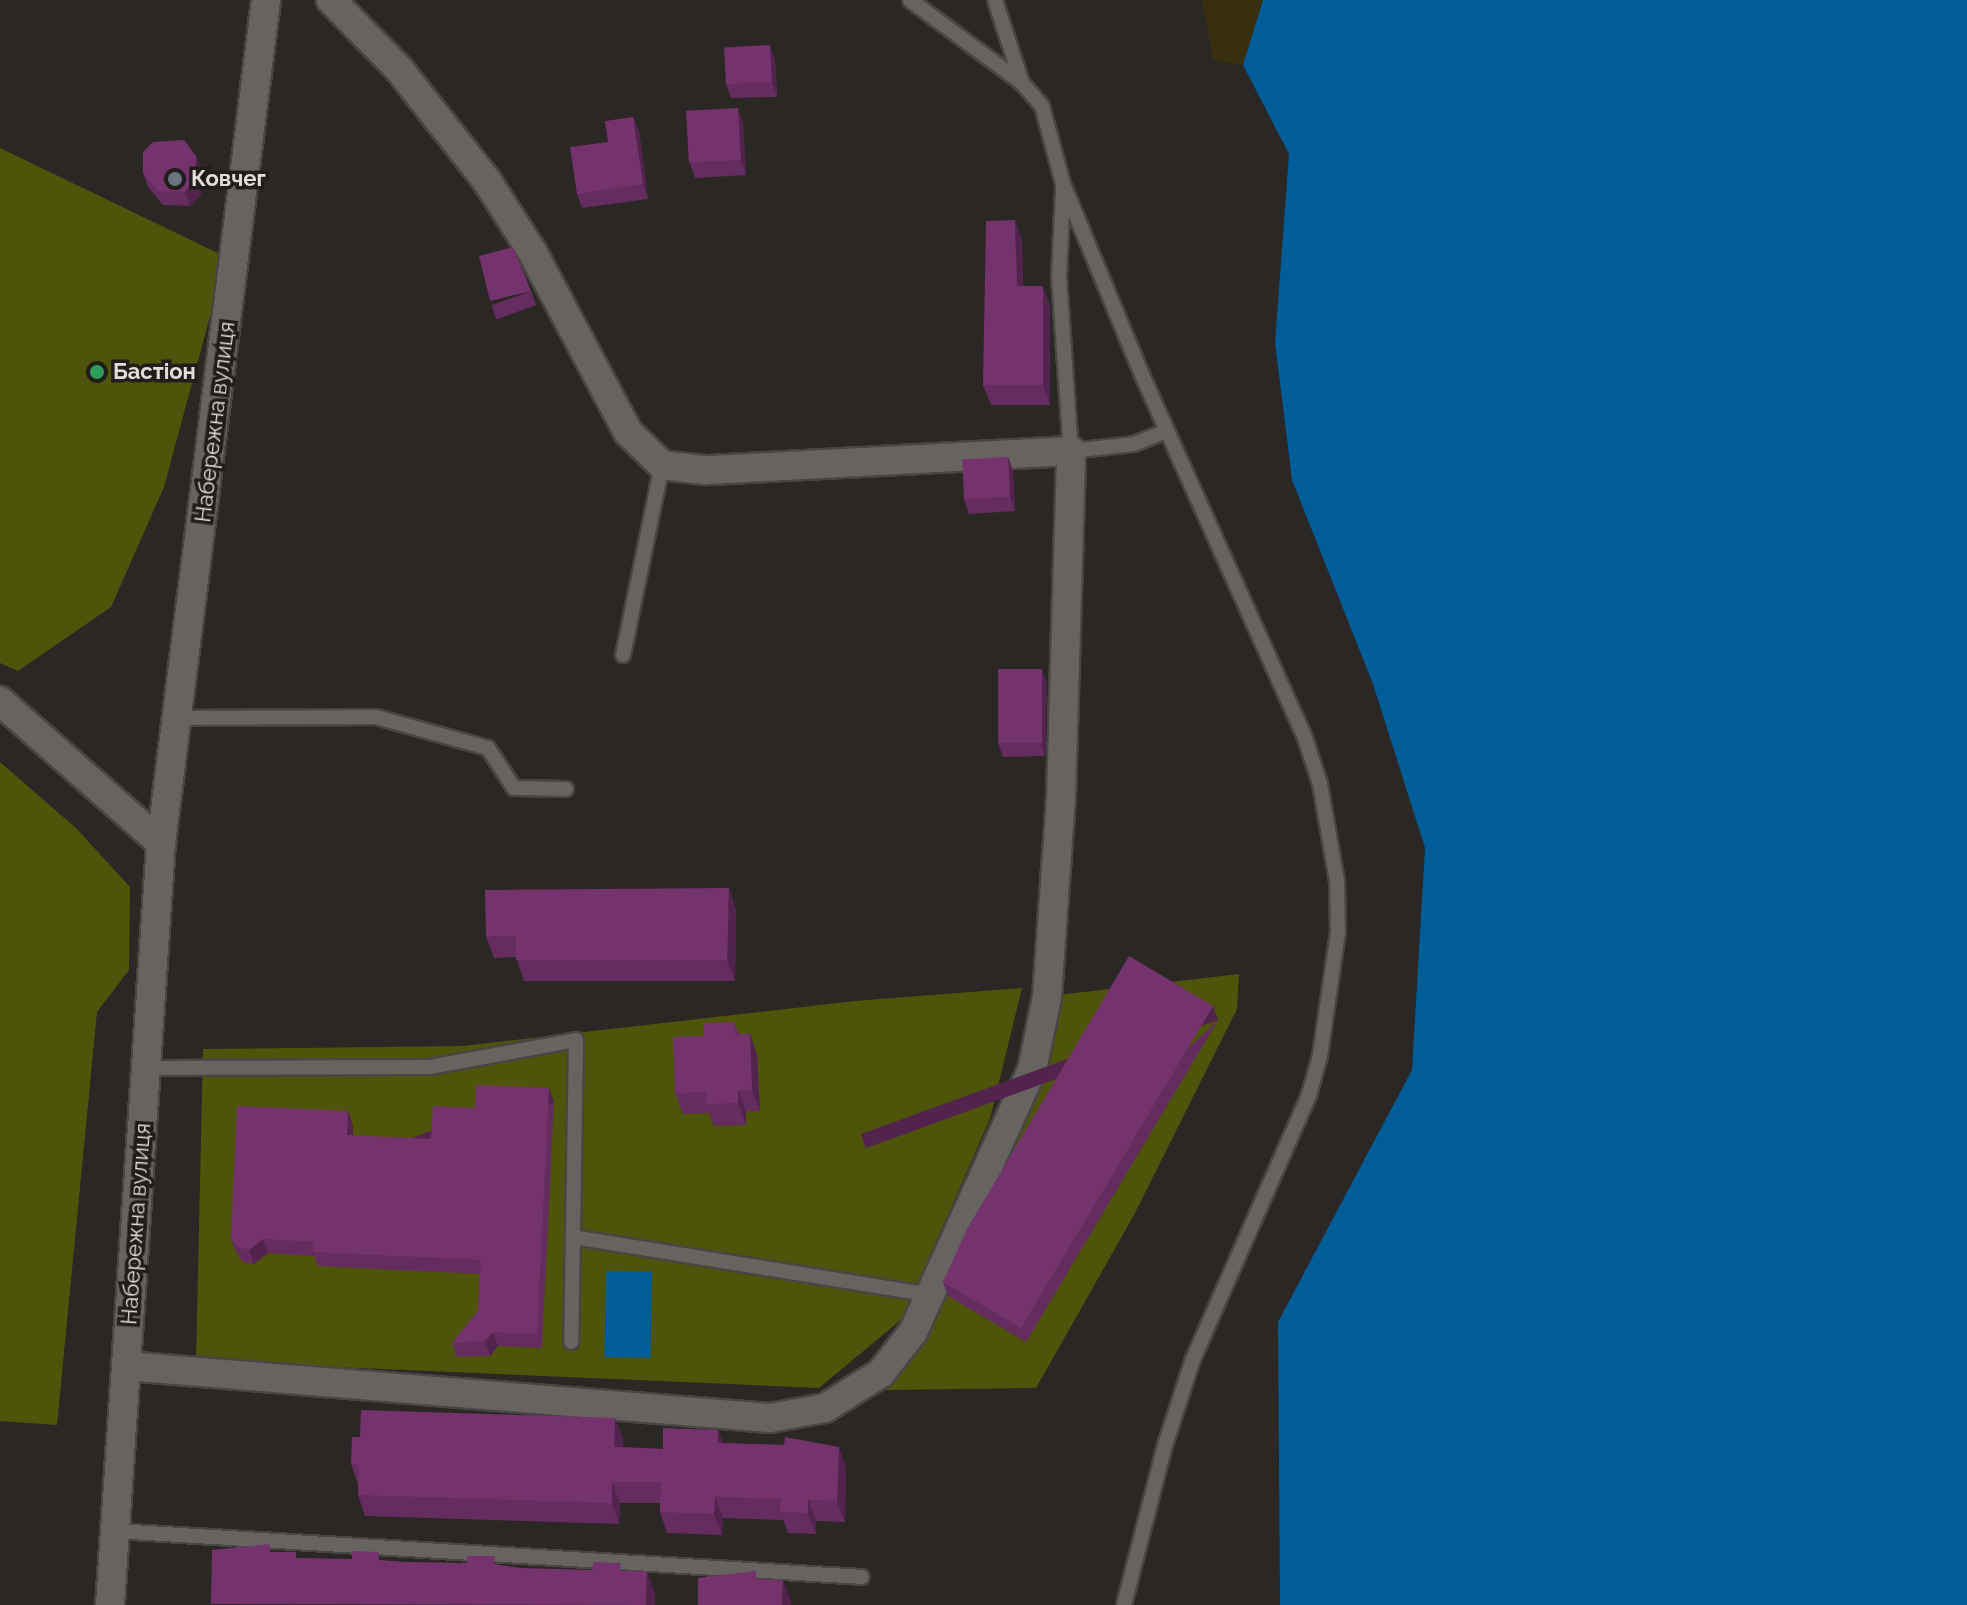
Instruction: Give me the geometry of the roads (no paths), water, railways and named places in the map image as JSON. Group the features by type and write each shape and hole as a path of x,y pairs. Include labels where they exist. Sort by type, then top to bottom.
{"street":[{"name":"Набережна вулиця","path":"110,1605 161,843 179,718 266,0"},
{"path":"126,1366 770,1418 825,1408 881,1373 913,1332 1032,1070 1047,997 1061,796 1071,451 704,470 662,465 628,432 533,253 487,181 399,69 331,0"},
{"path":"0,701 161,843"}],"lane":[{"path":"910,0 1022,83 1042,106 1063,184 1166,431 1305,738 1329,833 1338,932 1320,1056 1309,1095 1193,1359 1165,1445 1124,1605"},
{"path":"995,0 1022,83"},
{"path":"1063,184 1059,277 1071,451 1134,444 1166,431"},
{"path":"623,655 662,465"},
{"path":"179,718 376,717 488,748 514,788 566,789"},
{"path":"147,1068 430,1067 576,1040 571,1342"},
{"path":"573,1237 931,1295"},
{"path":"115,1531 862,1577"}],"water":[{"path":"1263,0 1967,0 1967,1605 1280,1605 1278,1322 1412,1070 1425,848 1373,684 1292,480 1275,343 1289,154 1243,65"},
{"path":"606,1271 652,1272 650,1358 604,1357"}],"place":[{"name":"Ковчег","path":"175,179"},
{"name":"Бастіон","path":"97,372"}]}
